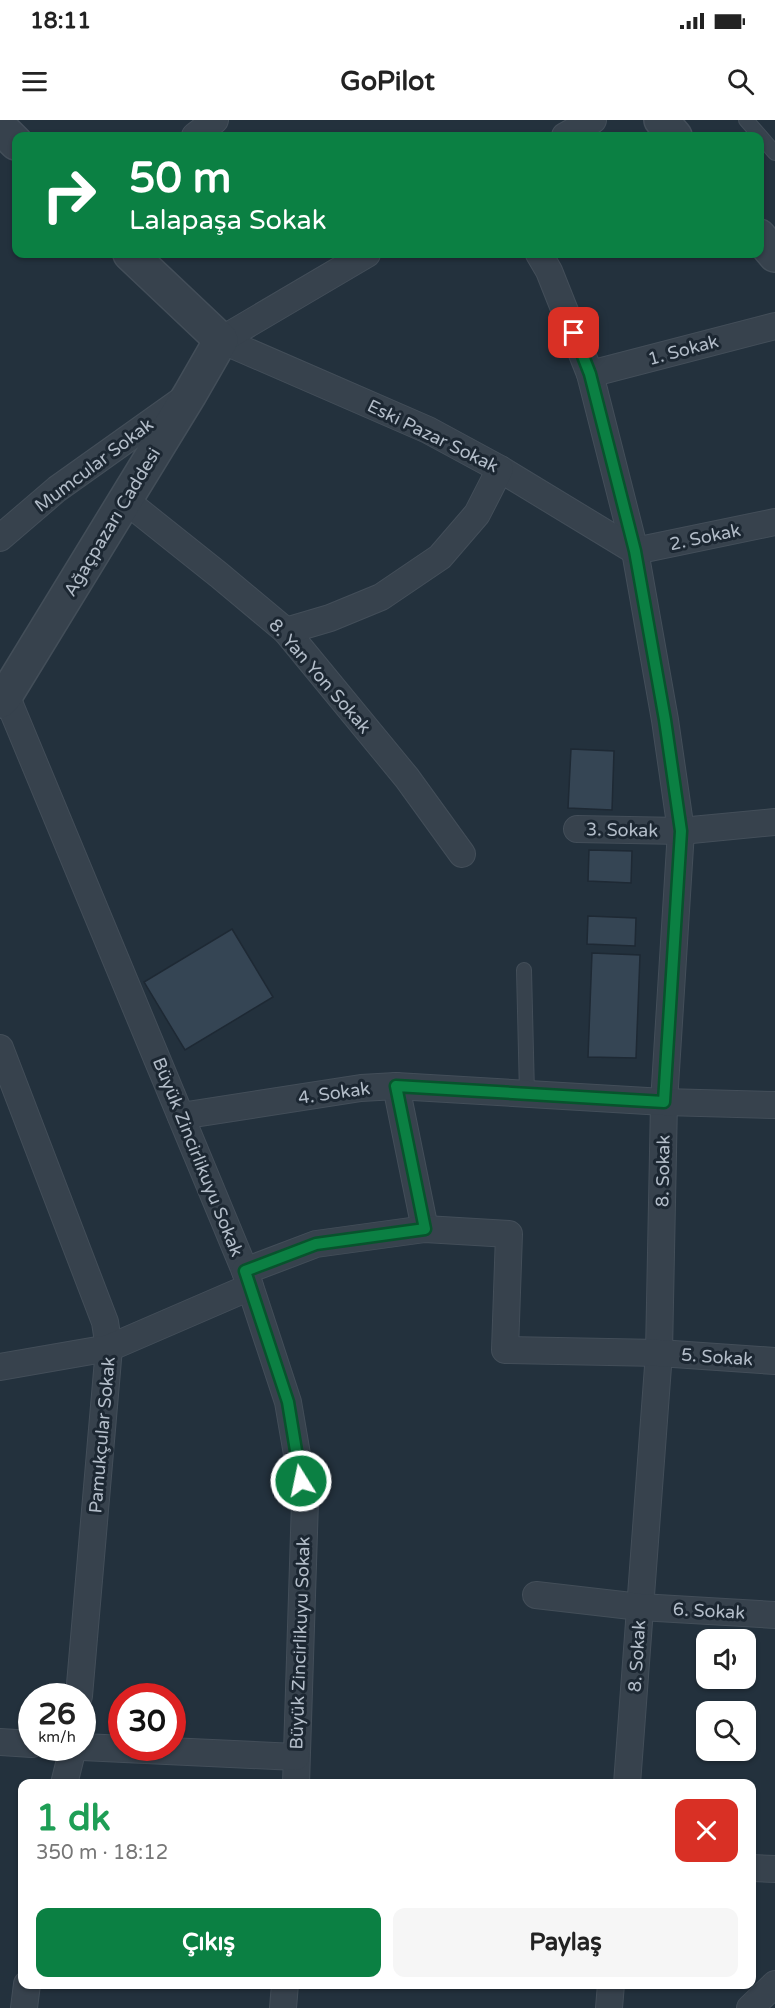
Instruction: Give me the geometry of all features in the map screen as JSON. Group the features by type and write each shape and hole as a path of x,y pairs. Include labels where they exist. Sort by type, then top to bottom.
{"street":[{"path":"200,132 215,120"},
{"path":"572,132 593,120"},
{"path":"661,120 672,132"},
{"path":"0,127 12,139"},
{"path":"764,242 775,255"},
{"path":"134,258 220,340 360,258"},
{"name":"8. Sokak","path":"541,258 549,271 590,374 635,551 665,720 681,831 664,1102 659,1353 627,1779"},
{"name":"1. Sokak","path":"590,374 775,326"},
{"name":"Ağaçpazarı Caddesi","path":"3,698 190,394 220,340"},
{"name":"Eski Pazar Sokak","path":"220,340 428,430 500,469 635,551"},
{"name":"Mumcular Sokak","path":"0,538 57,489 190,394"},
{"path":"286,631 330,618 381,597 440,557 477,514 500,469"},
{"name":"8. Yan Yon Sokak","path":"125,500 286,631 407,778 462,854"},
{"name":"2. Sokak","path":"635,551 775,522"},
{"name":"Büyük Zincirlikuyu Sokak","path":"3,698 248,1279 288,1402 304,1500 296,1779"},
{"name":"3. Sokak","path":"577,829 681,831 775,822"},
{"name":"Pamukçular Sokak","path":"0,1048 105,1322 109,1348 80,1683"},
{"path":"0,1367 109,1348 316,1244 425,1229 396,1086"},
{"name":"4. Sokak","path":"181,1116 361,1088 396,1086 664,1102 775,1105"},
{"name":"5. Sokak","path":"425,1229 509,1234 505,1350 659,1353 775,1361"},
{"name":"6. Sokak","path":"536,1595 640,1607 775,1615"},
{"path":"0,1742 18,1743"},
{"path":"96,1748 296,1757"},
{"path":"65,1779 70,1761"},
{"path":"756,1868 775,1869"},
{"path":"750,2008 775,1984"},
{"path":"24,2008 26,1989"},
{"path":"283,2008 285,1989"},
{"path":"609,2008 611,1989"}],"lane":[{"path":"746,120 757,132"},
{"path":"764,140 775,153"},
{"path":"524,970 527,1094"}],"building":[{"path":"571,749 614,751 612,810 568,808"},
{"path":"589,850 632,851 631,883 588,881"},
{"path":"588,916 636,918 635,946 587,944"},
{"path":"232,929 273,997 185,1050 144,982"},
{"path":"592,953 640,955 636,1058 588,1057"}],"route":[{"path":"301,1481 288,1402 245,1271 316,1244 425,1229 396,1086 664,1102 681,831 665,720 635,551 590,374 574,333"}]}
